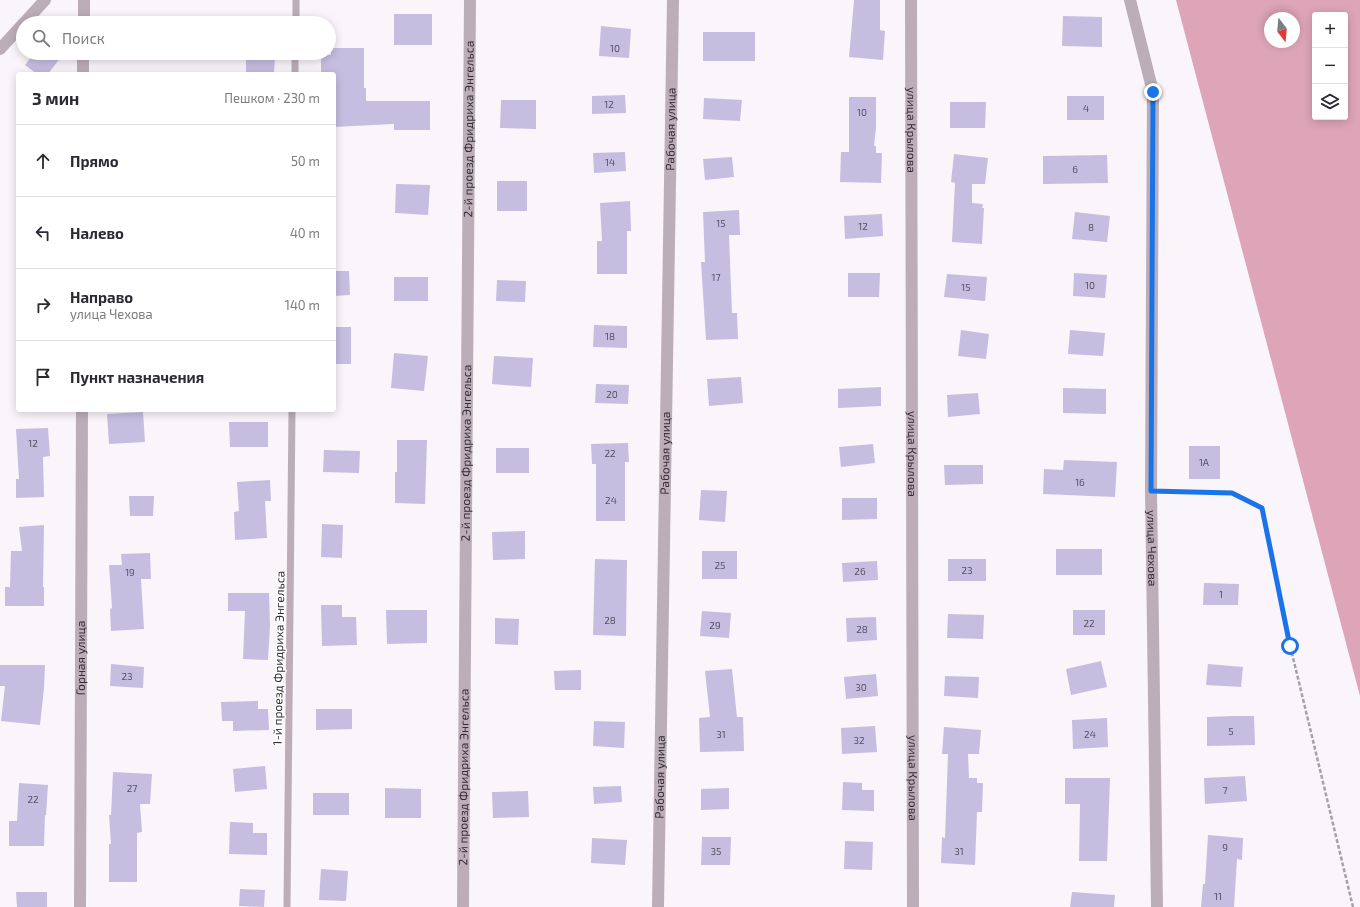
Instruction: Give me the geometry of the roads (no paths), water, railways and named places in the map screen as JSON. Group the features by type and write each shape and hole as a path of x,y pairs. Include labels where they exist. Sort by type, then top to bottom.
{"street":[{"path":"30,16 45,0"},
{"path":"84,0 84,16"},
{"name":"2-й проезд Фридриха Энгельса","path":"463,907 470,0"},
{"name":"Рабочая улица","path":"658,907 673,0"},
{"name":"улица Крылова","path":"911,0 913,907"},
{"name":"улица Чехова","path":"1130,0 1153,92 1151,491 1157,907"},
{"path":"0,49 16,31"},
{"path":"83,60 83,72"},
{"name":"Горная улица","path":"80,907 82,412"}],"lane":[{"path":"296,0 296,16"},
{"path":"295,72 296,60"},
{"name":"1-й проезд Фридриха Энгельса","path":"287,907 292,412"}]}
